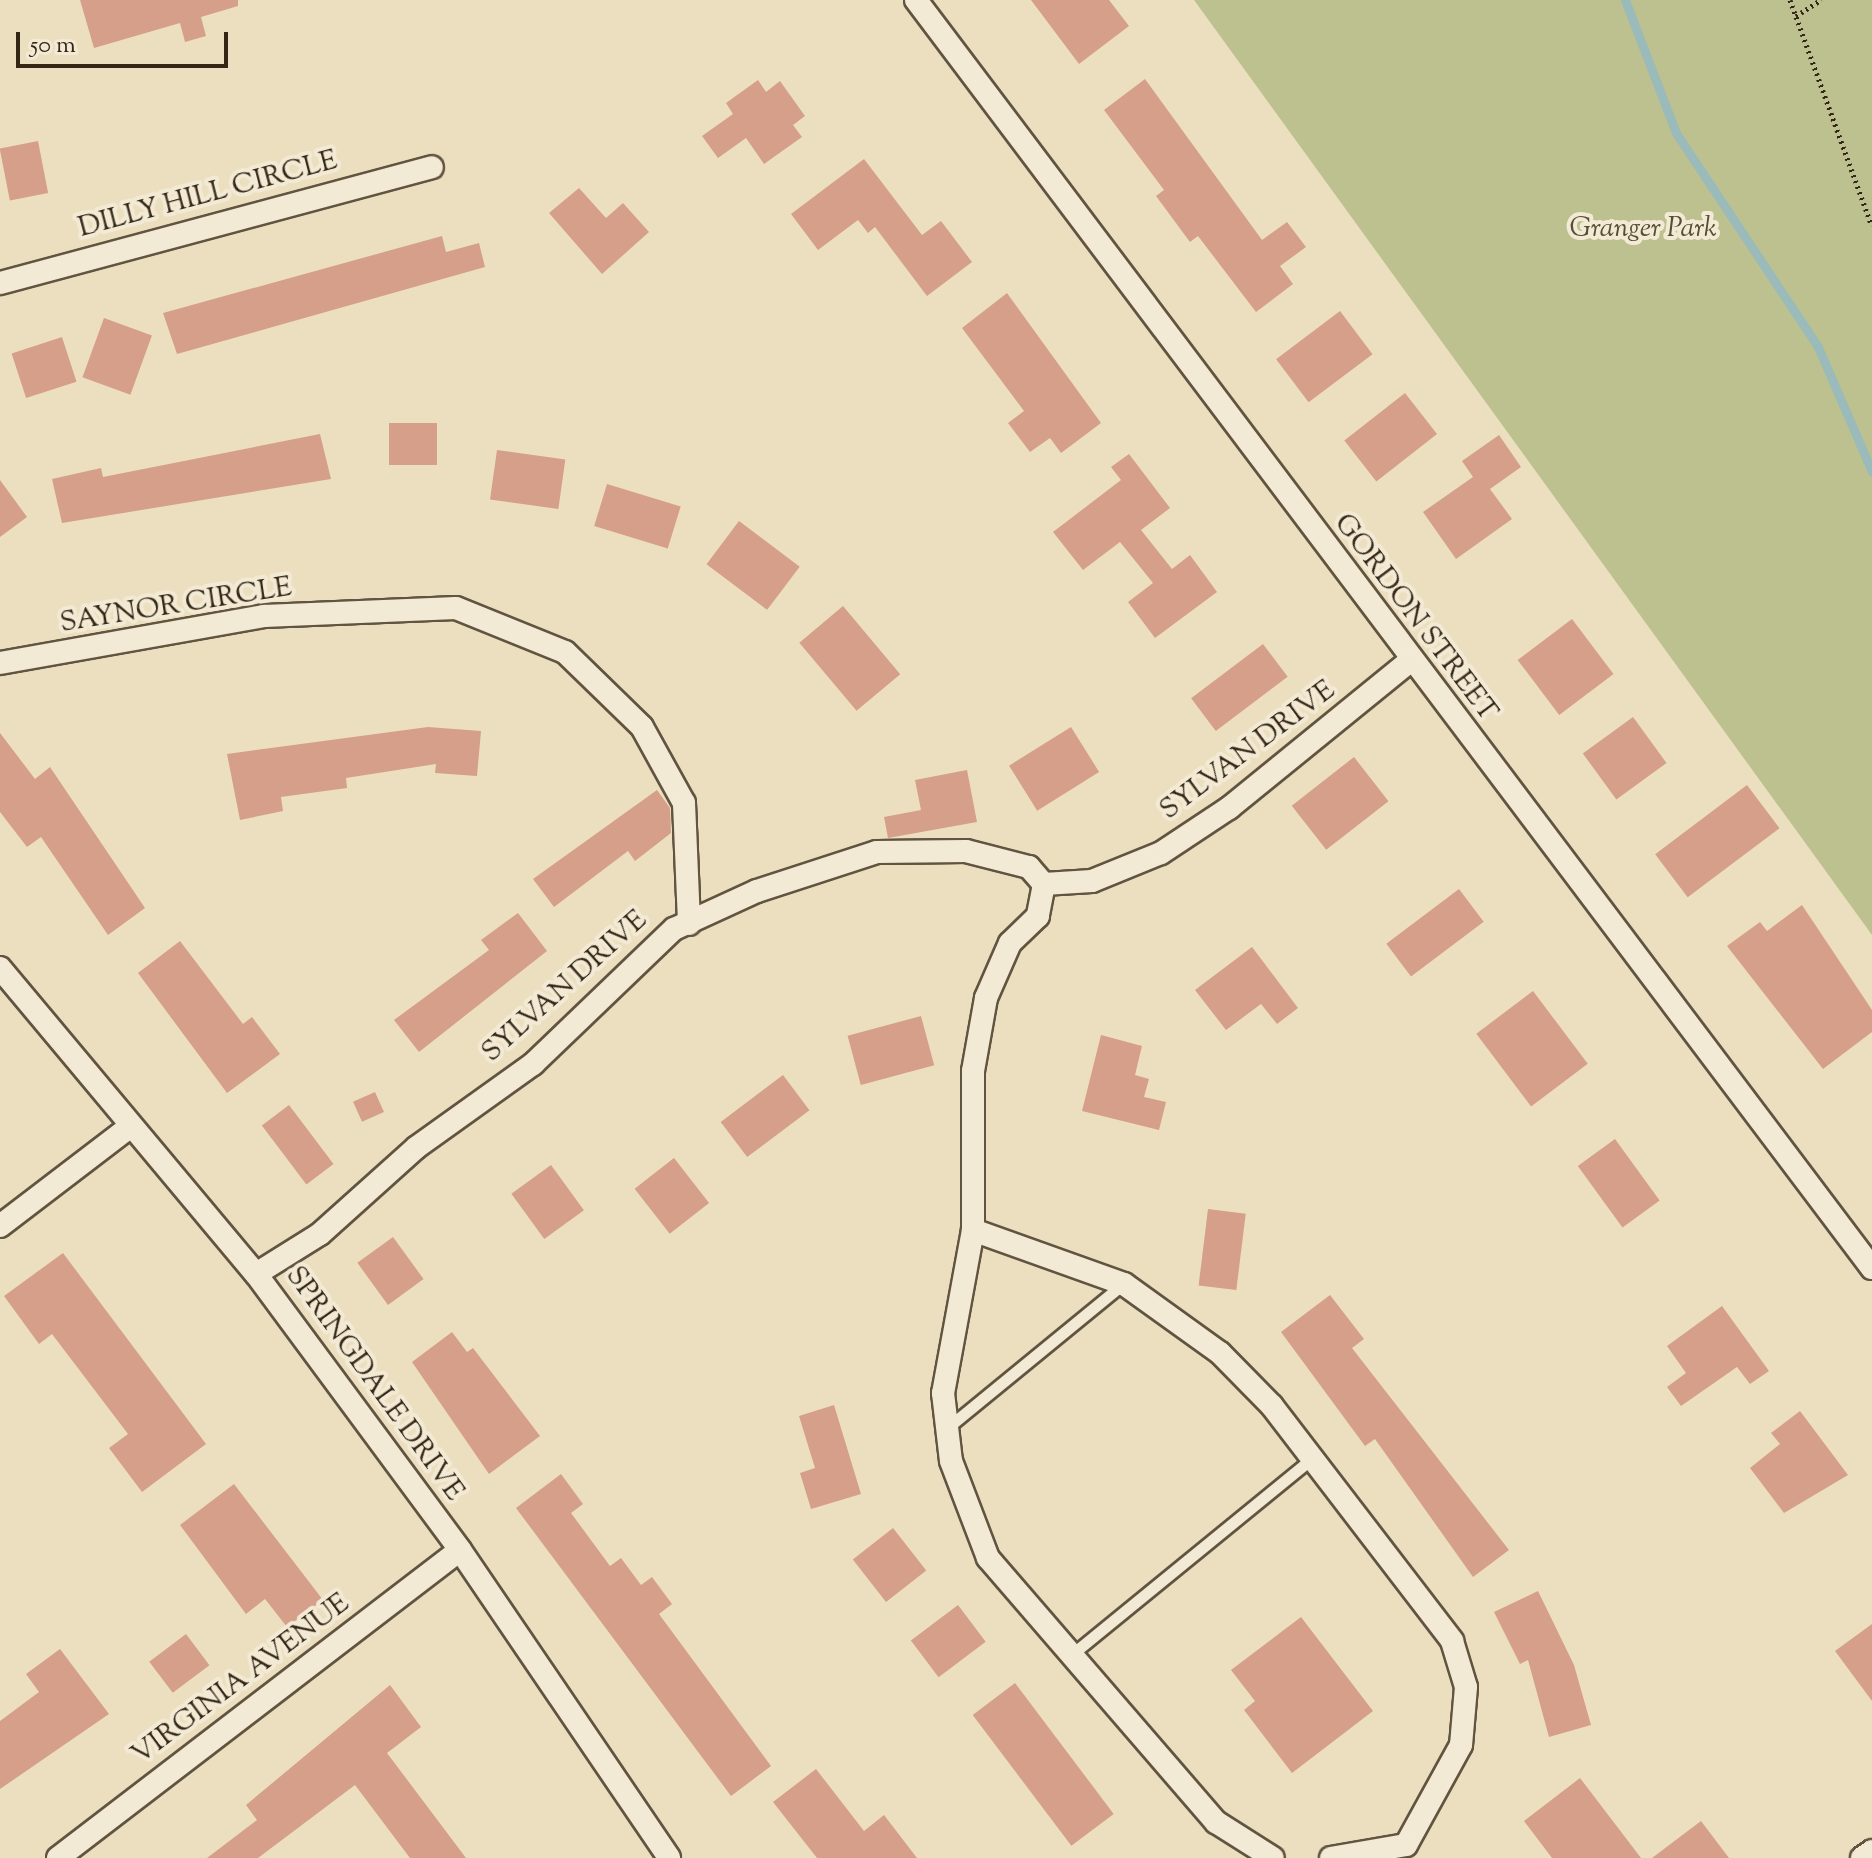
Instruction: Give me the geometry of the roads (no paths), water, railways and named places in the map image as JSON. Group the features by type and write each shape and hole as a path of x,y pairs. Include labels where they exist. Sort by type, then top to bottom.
{"street":[{"name":"GORDON STREET","path":"916,0 1410,661 1872,1268"},
{"name":"DILLY HILL CIRCLE","path":"0,283 432,167"},
{"name":"SAYNOR CIRCLE","path":"0,663 264,616 456,608 565,652 642,727 684,803 689,924"},
{"name":"SYLVAN DRIVE","path":"256,1274 320,1234 417,1147 533,1064 604,989 689,924 757,891 877,852 966,851 1029,867 1044,884 1092,881 1161,853 1229,808 1410,661"},
{"path":"1044,884 1038,916 1010,943 986,998 973,1071 973,1230 954,1307 943,1393 951,1461 988,1558 1216,1822 1273,1858"},
{"name":"SPRINGDALE DRIVE","path":"0,968 128,1128 256,1274 460,1550 669,1858"},
{"path":"0,1226 128,1128"},
{"path":"973,1230 1124,1284 1220,1353 1311,1459 1452,1641 1466,1687 1461,1745 1411,1852 1331,1858"},
{"name":"VIRGINIA AVENUE","path":"58,1858 460,1550"},
{"path":"1862,1858 1872,1851"}],"lane":[{"path":"947,1428 1124,1284"},
{"path":"1071,1655 1311,1459"}],"waterway":[{"path":"1625,0 1676,133 1818,347 1872,472"}],"park label":[{"name":"Granger Park","path":"1643,229"}]}
